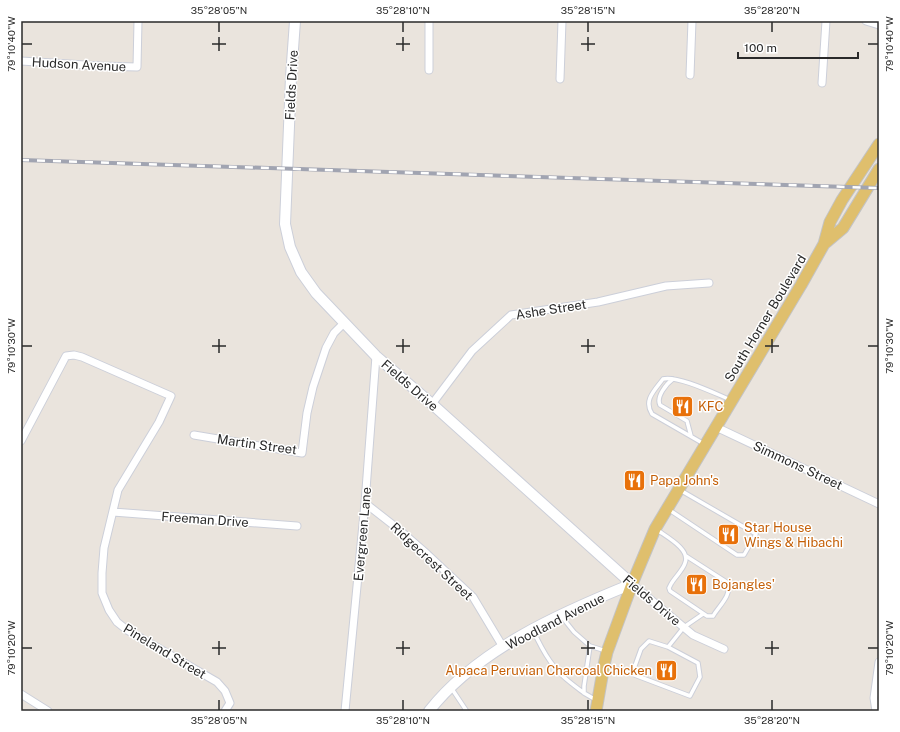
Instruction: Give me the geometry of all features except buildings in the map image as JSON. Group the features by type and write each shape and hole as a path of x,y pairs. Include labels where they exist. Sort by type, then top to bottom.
{"main road":[{"name":"South Horner Boulevard","path":"596,706 607,652 632,584 655,528 706,445 824,244 830,222 879,144"},
{"name":"South Horner Boulevard","path":"824,244 843,228 879,169"}],"street":[{"name":"Hudson Avenue","path":"21,61 137,67 138,21"},
{"name":"Fields Drive","path":"294,21 290,77 285,224 290,247 301,272 316,293 376,356 432,404 632,584 693,635 724,649"},
{"path":"429,21 429,70"},
{"path":"560,79 562,21"},
{"path":"690,75 692,21"},
{"path":"822,83 826,21"},
{"path":"866,21 879,25"},
{"name":"Ashe Street","path":"432,404 472,351 511,315 598,302 666,286 709,283"},
{"name":"Martin Street","path":"194,435 302,453 307,413 313,387 326,348 334,333 345,322"},
{"name":"Pineland Street","path":"21,441 66,356 74,354 82,357 171,396 159,422 118,490 114,512 104,548 102,593 109,610 117,622 127,630 216,682 225,691 230,703 225,711"},
{"name":"Evergreen Lane","path":"345,711 365,503 376,356"},
{"name":"Simmons Street","path":"716,427 879,504"},
{"name":"Ridgecrest Street","path":"365,503 422,549 473,597 503,647"},
{"name":"Freeman Drive","path":"114,512 297,526"},
{"name":"Woodland Avenue","path":"428,711 451,687 472,669 503,647 584,603 632,584"},
{"path":"876,711 874,698 879,662"},
{"path":"21,694 48,711"}],"lane":[{"path":"706,445 652,414 649,408 649,399 663,379 667,378 682,381 732,400"},
{"path":"672,379 659,398 659,402 687,421 691,436"},
{"path":"667,508 738,556 744,555 756,534 678,489"},
{"path":"655,528 685,551 686,562 669,588 670,591 702,614 710,617 713,616 728,593 730,587 728,583 686,556"},
{"path":"668,647 684,627 702,614"},
{"path":"560,615 574,632 590,646 607,652"},
{"path":"532,630 554,666 568,682 584,694 596,706"},
{"path":"604,665 690,696 700,677 698,663 668,647 649,641 641,649 632,674"},
{"path":"584,694 590,646"},
{"path":"451,687 466,710 464,711"}],"railway":[{"path":"21,160 879,188"}],"place":[{"name":"KFC","path":"682,406"},
{"name":"Papa John's","path":"634,480"},
{"name":"Star House Wings & Hibachi","path":"728,534"},
{"name":"Bojangles'","path":"697,584"},
{"name":"Alpaca Peruvian Charcoal Chicken","path":"667,670"}]}
